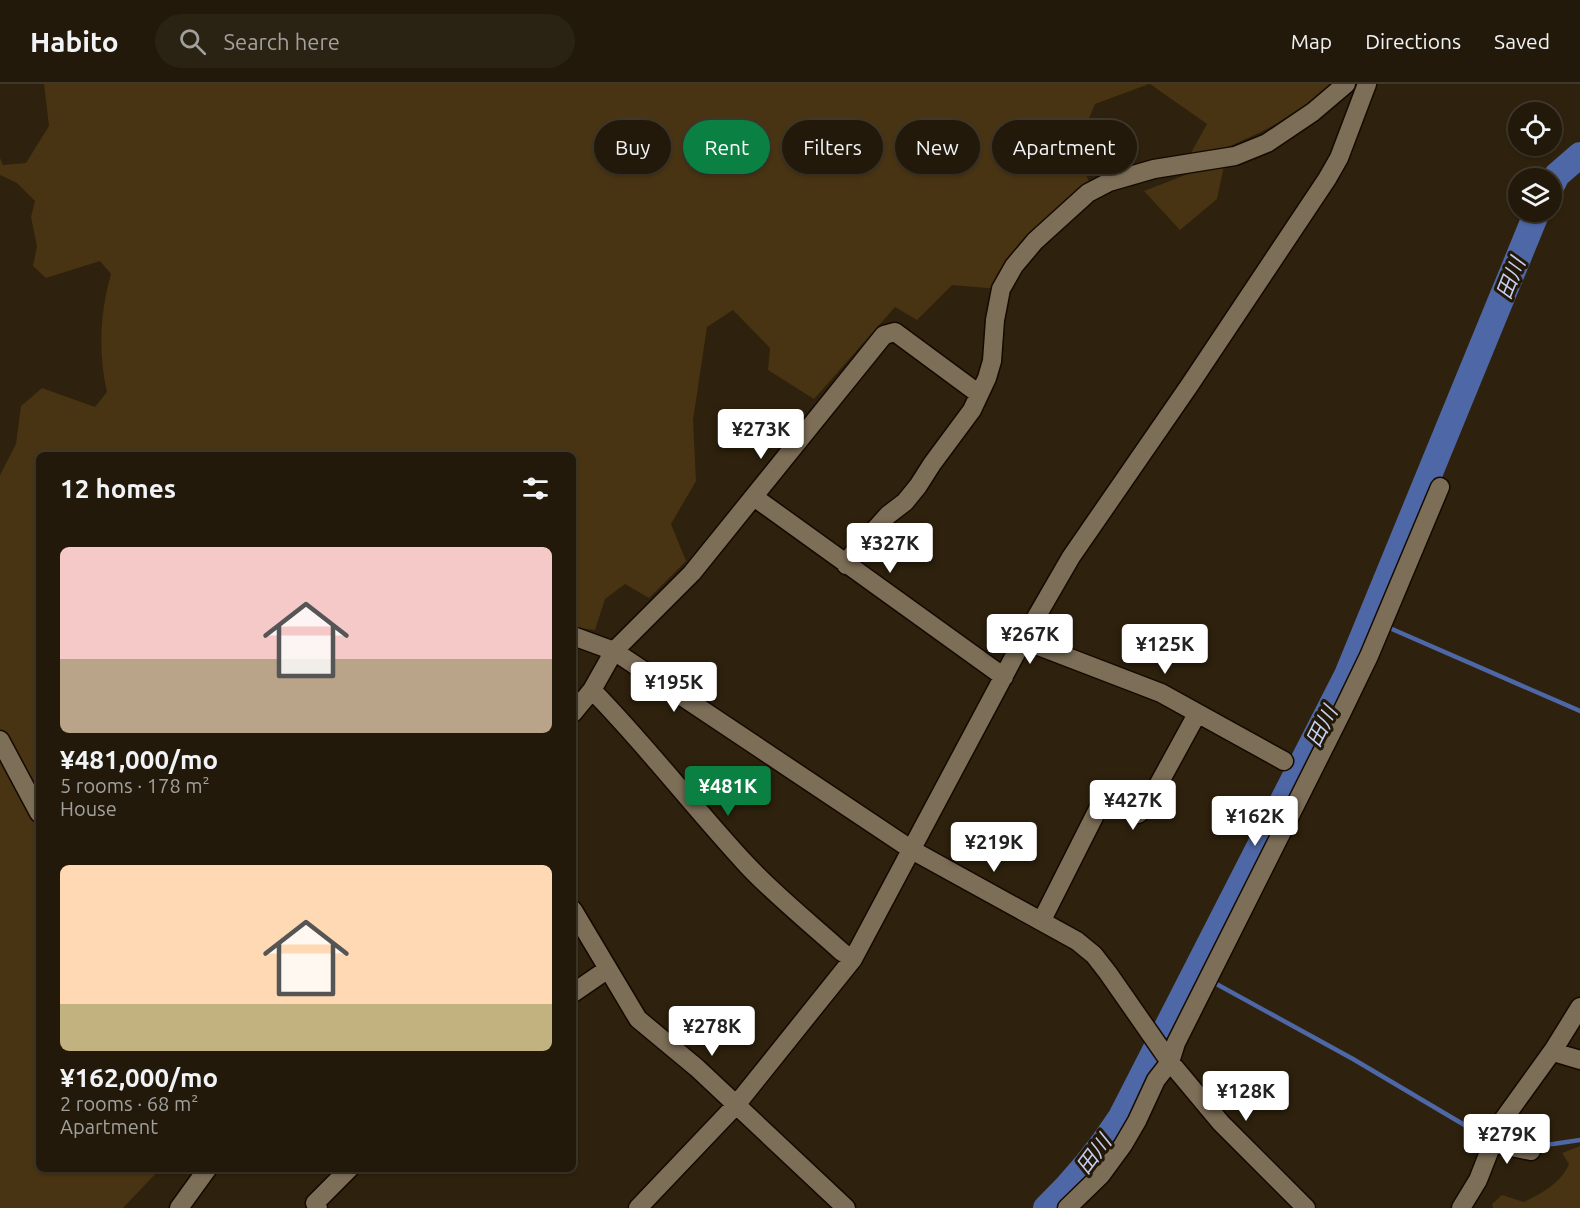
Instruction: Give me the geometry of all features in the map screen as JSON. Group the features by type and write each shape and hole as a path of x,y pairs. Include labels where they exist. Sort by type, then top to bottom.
{"street":[{"path":"846,565 852,555 888,515 905,502 972,410 992,361 995,320 1001,288 1014,266 1035,241 1088,193 1109,182 1154,169 1235,156 1246,152 1267,143 1313,112 1346,84"},
{"path":"639,1208 736,1105 853,960 1023,640 1071,557 1328,179 1339,158 1367,84"},
{"path":"576,709 592,690 614,651 692,573 884,335 895,332 979,394"},
{"path":"1067,1208 1101,1175 1137,1121 1369,656 1440,487"},
{"path":"754,497 1004,677"},
{"path":"576,637 614,651 912,849 1077,940 1108,973 1167,1058 1221,1123 1306,1208"},
{"path":"1023,640 1161,693 1284,761"},
{"path":"592,690 640,740 687,798 749,867 853,960"},
{"path":"1042,920 1101,803 1108,801 1138,814 1145,809 1197,714"},
{"path":"0,740 5,765 36,809"},
{"path":"576,915 638,1019 697,1068 846,1208"},
{"path":"576,991 608,969"},
{"path":"1461,1208 1478,1180 1500,1124 1554,1049 1580,1007"},
{"path":"1554,1049 1560,1054 1580,1060"},
{"path":"1491,1143 1531,1151"},
{"path":"179,1208 204,1172"},
{"path":"318,1208 315,1203 346,1172"}],"shaded area":[{"path":"44,84 1149,84 1095,104 1088,120 992,120 992,174 1086,174 1089,182 1038,231 999,289 952,285 917,320 895,307 814,399 768,370 770,348 733,310 707,327 693,420 696,481 671,524 686,561 649,598 625,584 605,599 595,630 576,627 576,452 36,452 36,1172 157,1172 123,1208 0,1208 0,475 16,444 21,406 42,388 95,407 107,392 102,363 101,333 104,303 111,274 100,261 46,278 33,266 37,246 31,217 35,201 17,183 0,175 0,158 3,165 26,163 49,126"},
{"path":"1150,84 1331,84 1296,113 1228,147 1217,199 1180,230 1144,191 1193,172 1192,151 1207,124"},
{"path":"1580,1146 1580,1208 1493,1208 1492,1204 1502,1195 1524,1202 1550,1187 1566,1171 1569,1164 1562,1153"}],"waterway":[{"name":"田川","path":"1562,171 1580,155"},
{"name":"田川","path":"1046,1208 1086,1165 1121,1117 1347,675 1533,222"},
{"path":"1385,626 1580,711"},
{"path":"1195,972 1204,977"},
{"path":"1211,981 1353,1059 1483,1136 1491,1138"},
{"path":"1532,1145 1580,1140"}]}
